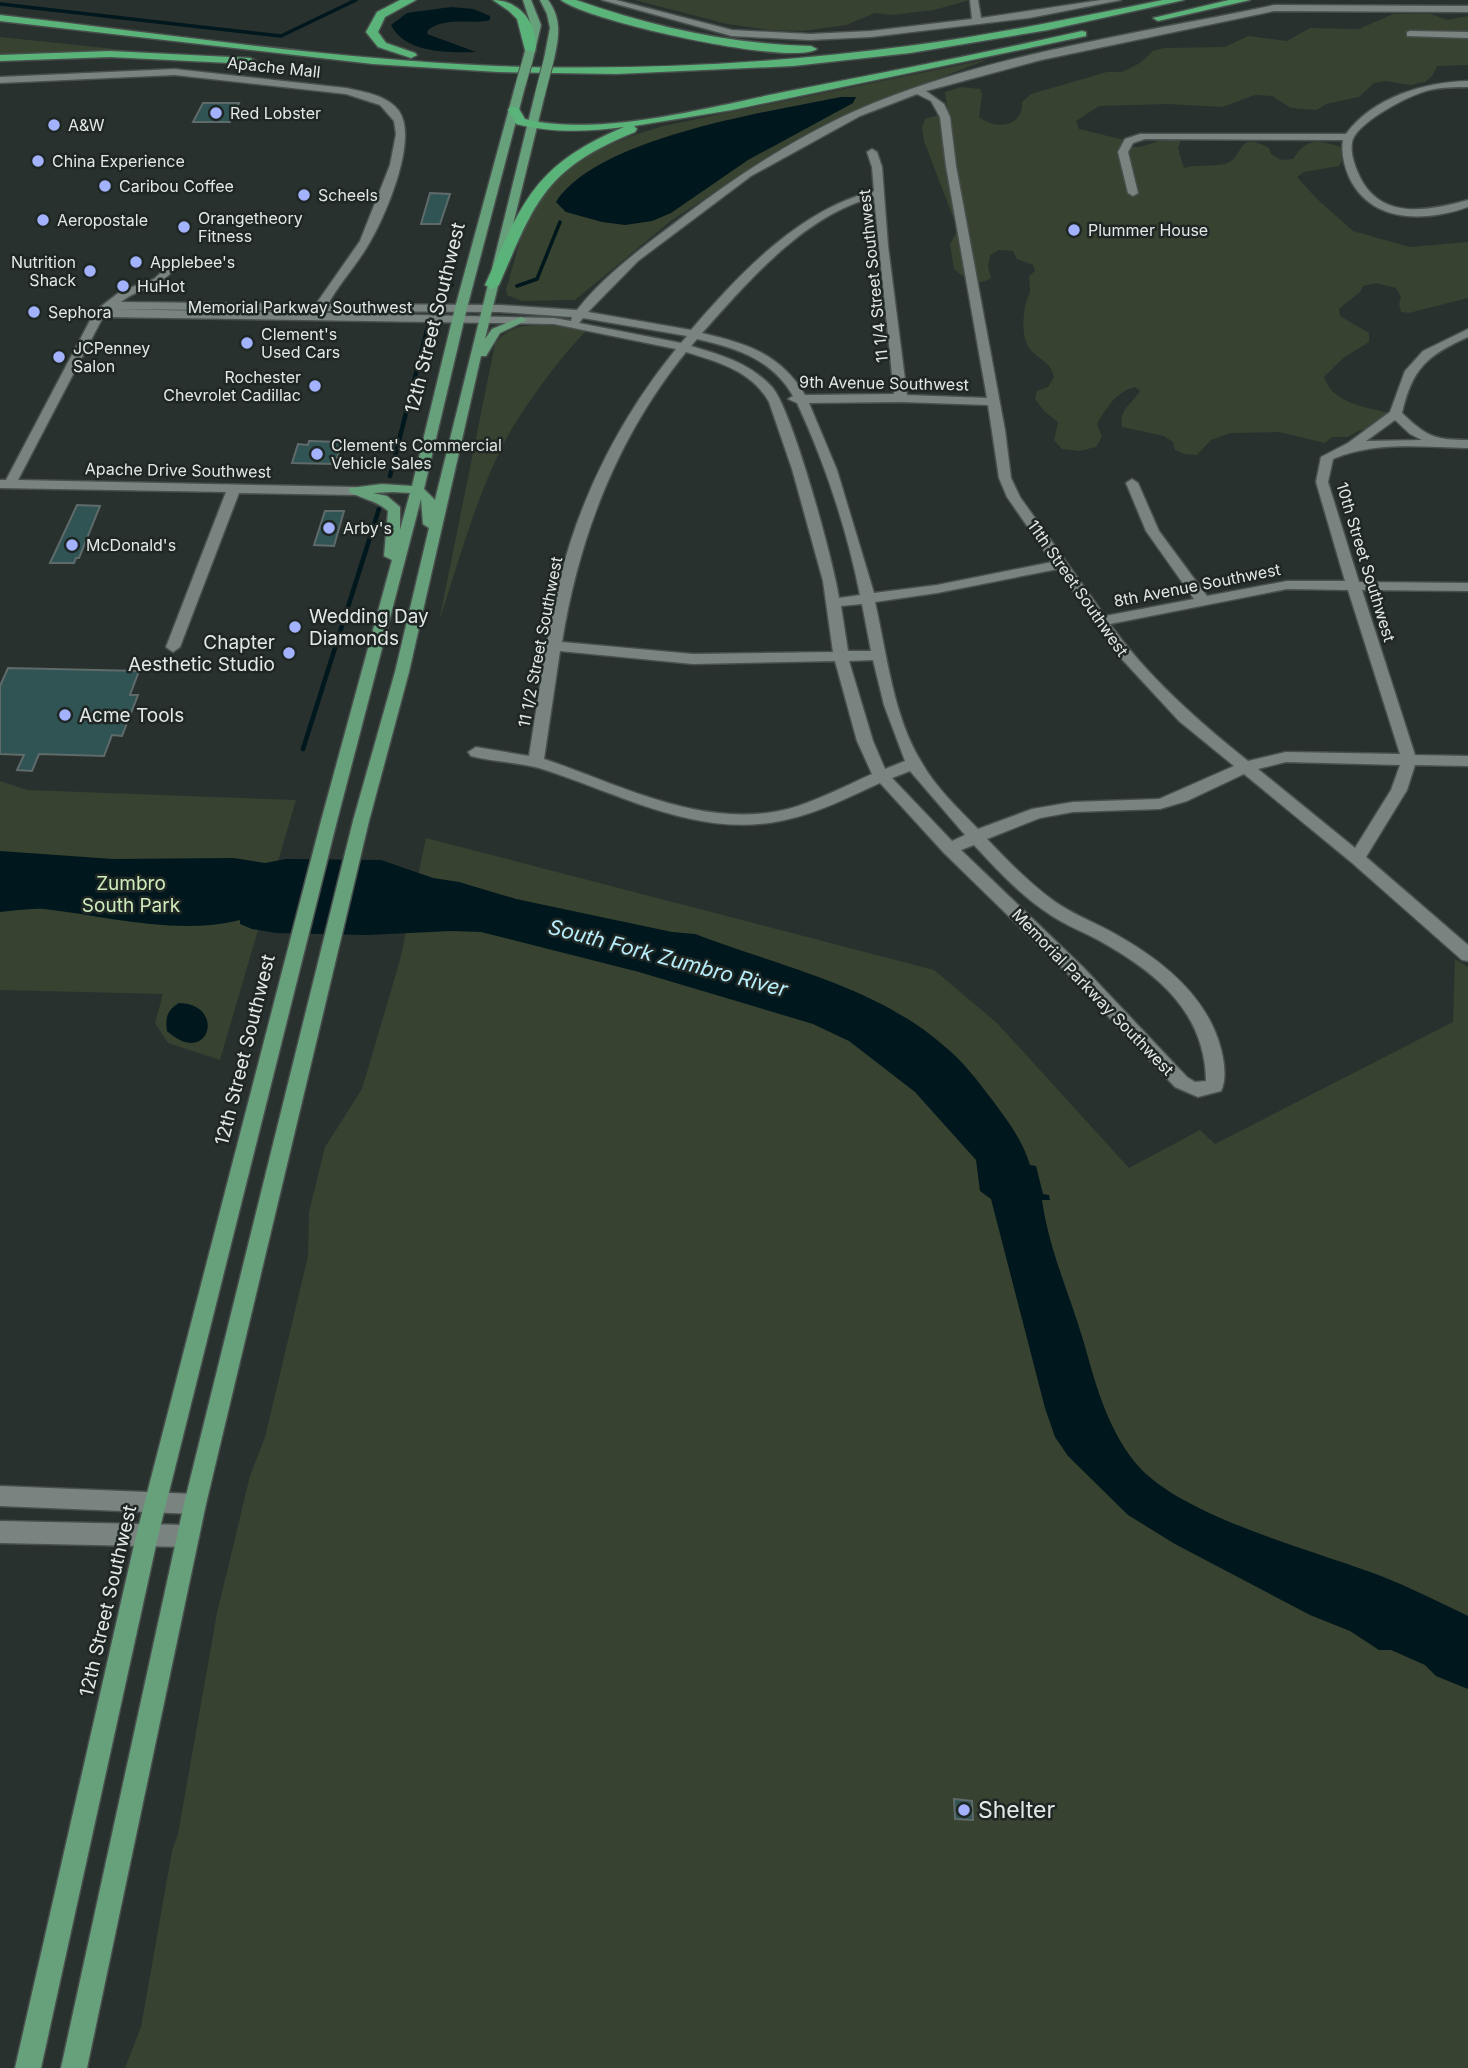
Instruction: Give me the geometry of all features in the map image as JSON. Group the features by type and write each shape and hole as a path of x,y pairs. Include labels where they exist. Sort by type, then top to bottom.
{"highway":[{"path":"411,0 383,12 372,27 377,40 390,50 430,58 605,70"},
{"path":"498,0 520,13 527,24 530,55"},
{"path":"566,0 692,38 782,48 894,43 1091,18"},
{"path":"0,18 402,63 605,70 726,67 820,60 968,41 1179,0"},
{"path":"1144,21 1245,0"},
{"path":"0,58 134,54 497,79 702,79 888,64 1105,28"},
{"path":"0,30 301,65"},
{"path":"514,110 517,119 532,126 554,128 683,115 964,61 1093,32"},
{"path":"492,285 533,196 558,168 605,139 683,115"}],"main road":[{"name":"12th Street Southwest","path":"28,2068 155,1503 328,821 530,55 536,25 527,0"},
{"path":"74,2068 195,1504 361,821 402,672 474,359 549,60 555,25 551,10 544,0"},
{"path":"474,359 486,350 496,331 521,320"},
{"path":"355,491 383,488 406,481 419,456 428,448"},
{"path":"383,488 417,491 429,500 429,554"},
{"path":"355,491 382,499 395,510 390,588"}],"street":[{"path":"606,0 700,26 774,37 856,35 977,21 1118,0"},
{"path":"974,0 977,21"},
{"path":"573,324 581,312 634,259 747,174 823,131 918,91 989,68 1262,10 1319,4 1468,9"},
{"path":"1410,34 1468,35"},
{"name":"Apache Mall","path":"0,80 182,73 346,91 377,100 396,113 402,126 403,140 373,229 313,312"},
{"path":"1468,84 1434,86 1413,92 1364,121 1349,137 1348,156 1363,194 1377,205 1394,212 1419,215 1443,213 1468,203"},
{"name":"11th Street Southwest","path":"918,91 942,106 945,117 953,178 1008,485 1123,652 1158,692 1357,858 1468,955"},
{"path":"1133,193 1123,152 1129,142 1144,136 1349,137"},
{"name":"11 1/4 Street Southwest","path":"872,152 877,167 883,246 901,398"},
{"name":"11 1/2 Street Southwest","path":"536,762 577,544 600,483 626,430 657,381 693,333 731,292 784,245 845,203 879,193"},
{"path":"313,312 312,298 337,264 363,246"},
{"path":"5,484 103,309 125,293 158,281 169,268"},
{"path":"331,287 333,294 352,303 403,307"},
{"name":"Memorial Parkway Southwest","path":"313,312 403,307 460,313"},
{"name":"Memorial Parkway Southwest","path":"103,309 485,314 581,312 693,333 738,346 767,359 786,374 803,398 852,536 889,697 913,764 976,837 1050,907 1129,950 1186,996 1195,1007 1209,1040 1217,1072 1215,1086 1202,1091 1181,1082 1077,972 950,849 880,774 865,741 841,656 834,603 798,468 775,402 761,383 737,365 683,347 573,324 485,314"},
{"path":"1443,443 1414,431 1396,414 1402,383 1411,370 1436,348 1468,333"},
{"name":"9th Avenue Southwest","path":"775,402 803,398 901,398 993,402"},
{"name":"10th Street Southwest","path":"1396,414 1352,446 1327,457 1322,482 1409,759"},
{"path":"1352,446 1468,444"},
{"path":"1132,483 1138,505 1147,522 1204,602"},
{"name":"Apache Drive Southwest","path":"5,484 355,491"},
{"path":"173,647 234,488"},
{"path":"834,603 868,600 1061,564"},
{"name":"8th Avenue Southwest","path":"1101,621 1287,585 1468,587"},
{"path":"556,646 693,659 878,655"},
{"path":"476,752 536,762 680,813 723,819 785,816 827,800 880,774 913,764"},
{"path":"950,849 1021,818 1059,808 1160,804 1182,797 1245,767 1286,757 1468,761"},
{"path":"1357,858 1399,790 1409,759"},
{"path":"0,1496 195,1504"},
{"path":"0,1532 188,1536"}],"green space":[{"path":"635,0 970,0 934,10 892,15 875,13 846,25 803,31 727,24"},
{"path":"1393,14 1431,14 1447,20 1468,16 1468,65 1437,66 1425,82 1410,85 1385,81 1374,83 1359,97 1326,104 1317,110 1291,108 1272,96 1255,95 1222,107 1167,104 1099,106 1076,121 1079,129 1124,140 1120,146 1138,147 1165,140 1181,140 1178,148 1184,168 1224,164 1235,157 1245,143 1250,142 1269,148 1271,154 1281,160 1293,159 1303,147 1314,142 1341,147 1342,161 1339,166 1304,172 1297,177 1353,231 1410,247 1468,242 1468,298 1409,313 1401,312 1401,297 1396,288 1376,283 1363,286 1360,292 1339,309 1340,316 1369,333 1369,342 1343,358 1324,377 1328,386 1334,393 1350,402 1389,413 1392,423 1358,431 1348,437 1332,437 1325,443 1279,432 1230,433 1211,440 1197,455 1184,454 1175,450 1173,442 1164,436 1122,427 1124,411 1140,391 1135,387 1117,396 1104,412 1097,424 1102,437 1096,447 1079,451 1062,449 1054,440 1058,422 1045,412 1035,399 1037,391 1048,387 1054,377 1047,364 1029,348 1024,335 1024,312 1030,292 1029,276 1035,271 1033,265 1017,259 1013,251 999,250 990,255 988,267 991,278 986,281 971,281 954,269 950,244 958,230 924,141 922,128 925,119 948,112 945,92 961,87 980,89 982,94 979,117 993,124 1007,124 1018,117 1022,102 1031,94 1107,72 1122,72 1140,63 1153,51 1164,48 1225,47 1248,36 1287,41 1310,28 1359,29"},
{"path":"0,37 134,51 0,55"},
{"path":"989,59 851,112 787,145 672,220 575,300 522,301 507,295 506,289 518,247 535,208 560,177 608,146 663,126"},
{"path":"550,325 586,331 539,388 502,448 472,521 439,621 495,344 500,337 513,329"},
{"name":"Zumbro South Park","path":"0,781 27,790 296,800 220,1060 168,1043 155,1023 163,994 0,990"},
{"path":"426,838 934,970 997,1023 1129,1168 1200,1130 1215,1144 1453,1022 1455,959 1468,967 1468,2068 125,2068 141,2027 217,1613 250,1476 265,1437 308,1256 309,1212 325,1147 362,1089 400,960"}],"water":[{"path":"451,7 473,9 490,16 490,20 443,23 428,30 427,34 476,52 440,51 416,46 397,34 391,25 407,13"},
{"path":"841,97 856,97 853,103 748,160 671,213 652,221 625,225 602,222 566,212 556,202 577,179 608,160 645,144 729,120"},
{"name":"South Fork Zumbro River","path":"0,851 113,859 233,858 265,863 286,859 381,860 433,878 459,882 516,899 672,932 695,934 824,979 887,1007 916,1024 963,1064 1009,1124 1030,1165 1036,1166 1043,1194 1049,1195 1050,1200 1042,1200 1050,1237 1099,1392 1120,1440 1140,1468 1161,1486 1220,1518 1381,1576 1468,1616 1468,1689 1436,1676 1425,1665 1391,1650 1379,1650 1350,1631 1310,1615 1175,1544 1128,1515 1068,1456 1055,1437 1045,1408 991,1199 980,1191 976,1160 915,1092 849,1041 813,1024 639,972 481,932 368,935 276,933 252,929 240,924 240,920 191,926 142,923 44,909 0,912"},
{"path":"179,1003 194,1006 203,1013 207,1032 202,1039 193,1043 182,1041 167,1031 168,1015"}],"building":[{"name":"Red Lobster","path":"203,103 239,103 230,122 193,122"},
{"path":"430,193 450,194 440,224 421,224"},
{"name":"Clement's Commercial Vehicle Sales","path":"309,441 342,442 335,464 292,463 298,444 308,445"},
{"name":"McDonald's","path":"77,505 100,506 79,558 76,558 74,563 50,563"},
{"name":"Arby's","path":"325,511 344,511 334,546 314,545"},
{"name":"Acme Tools","path":"8,668 139,671 130,695 138,695 122,736 112,735 104,756 39,754 32,771 17,770 24,755 0,754 0,686"},
{"name":"Shelter","path":"954,1799 972,1801 973,1820 955,1819"}],"waterway":[{"path":"0,4 281,36 356,0"},
{"path":"517,286 537,279 560,222"},
{"path":"437,298 442,288 452,285"},
{"path":"427,332 428,327"},
{"path":"390,476 427,330"},
{"path":"303,749 379,509"}],"place":[{"name":"Red Lobster","path":"216,113"},
{"name":"A&W","path":"54,125"},
{"name":"China Experience","path":"38,161"},
{"name":"Caribou Coffee","path":"105,186"},
{"name":"Scheels","path":"304,195"},
{"name":"Aeropostale","path":"43,220"},
{"name":"Orangetheory Fitness","path":"184,227"},
{"name":"Plummer House","path":"1074,230"},
{"name":"Applebee's","path":"136,262"},
{"name":"Nutrition Shack","path":"90,271"},
{"name":"HuHot","path":"123,286"},
{"name":"Sephora","path":"34,312"},
{"name":"Clement's Used Cars","path":"247,343"},
{"name":"JCPenney Salon","path":"59,357"},
{"name":"Rochester Chevrolet Cadillac","path":"315,386"},
{"name":"Clement's Commercial Vehicle Sales","path":"317,454"},
{"name":"Arby's","path":"329,528"},
{"name":"McDonald's","path":"72,545"},
{"name":"Wedding Day Diamonds","path":"295,627"},
{"name":"Chapter Aesthetic Studio","path":"289,653"},
{"name":"Acme Tools","path":"65,715"},
{"name":"Shelter","path":"964,1810"}]}
